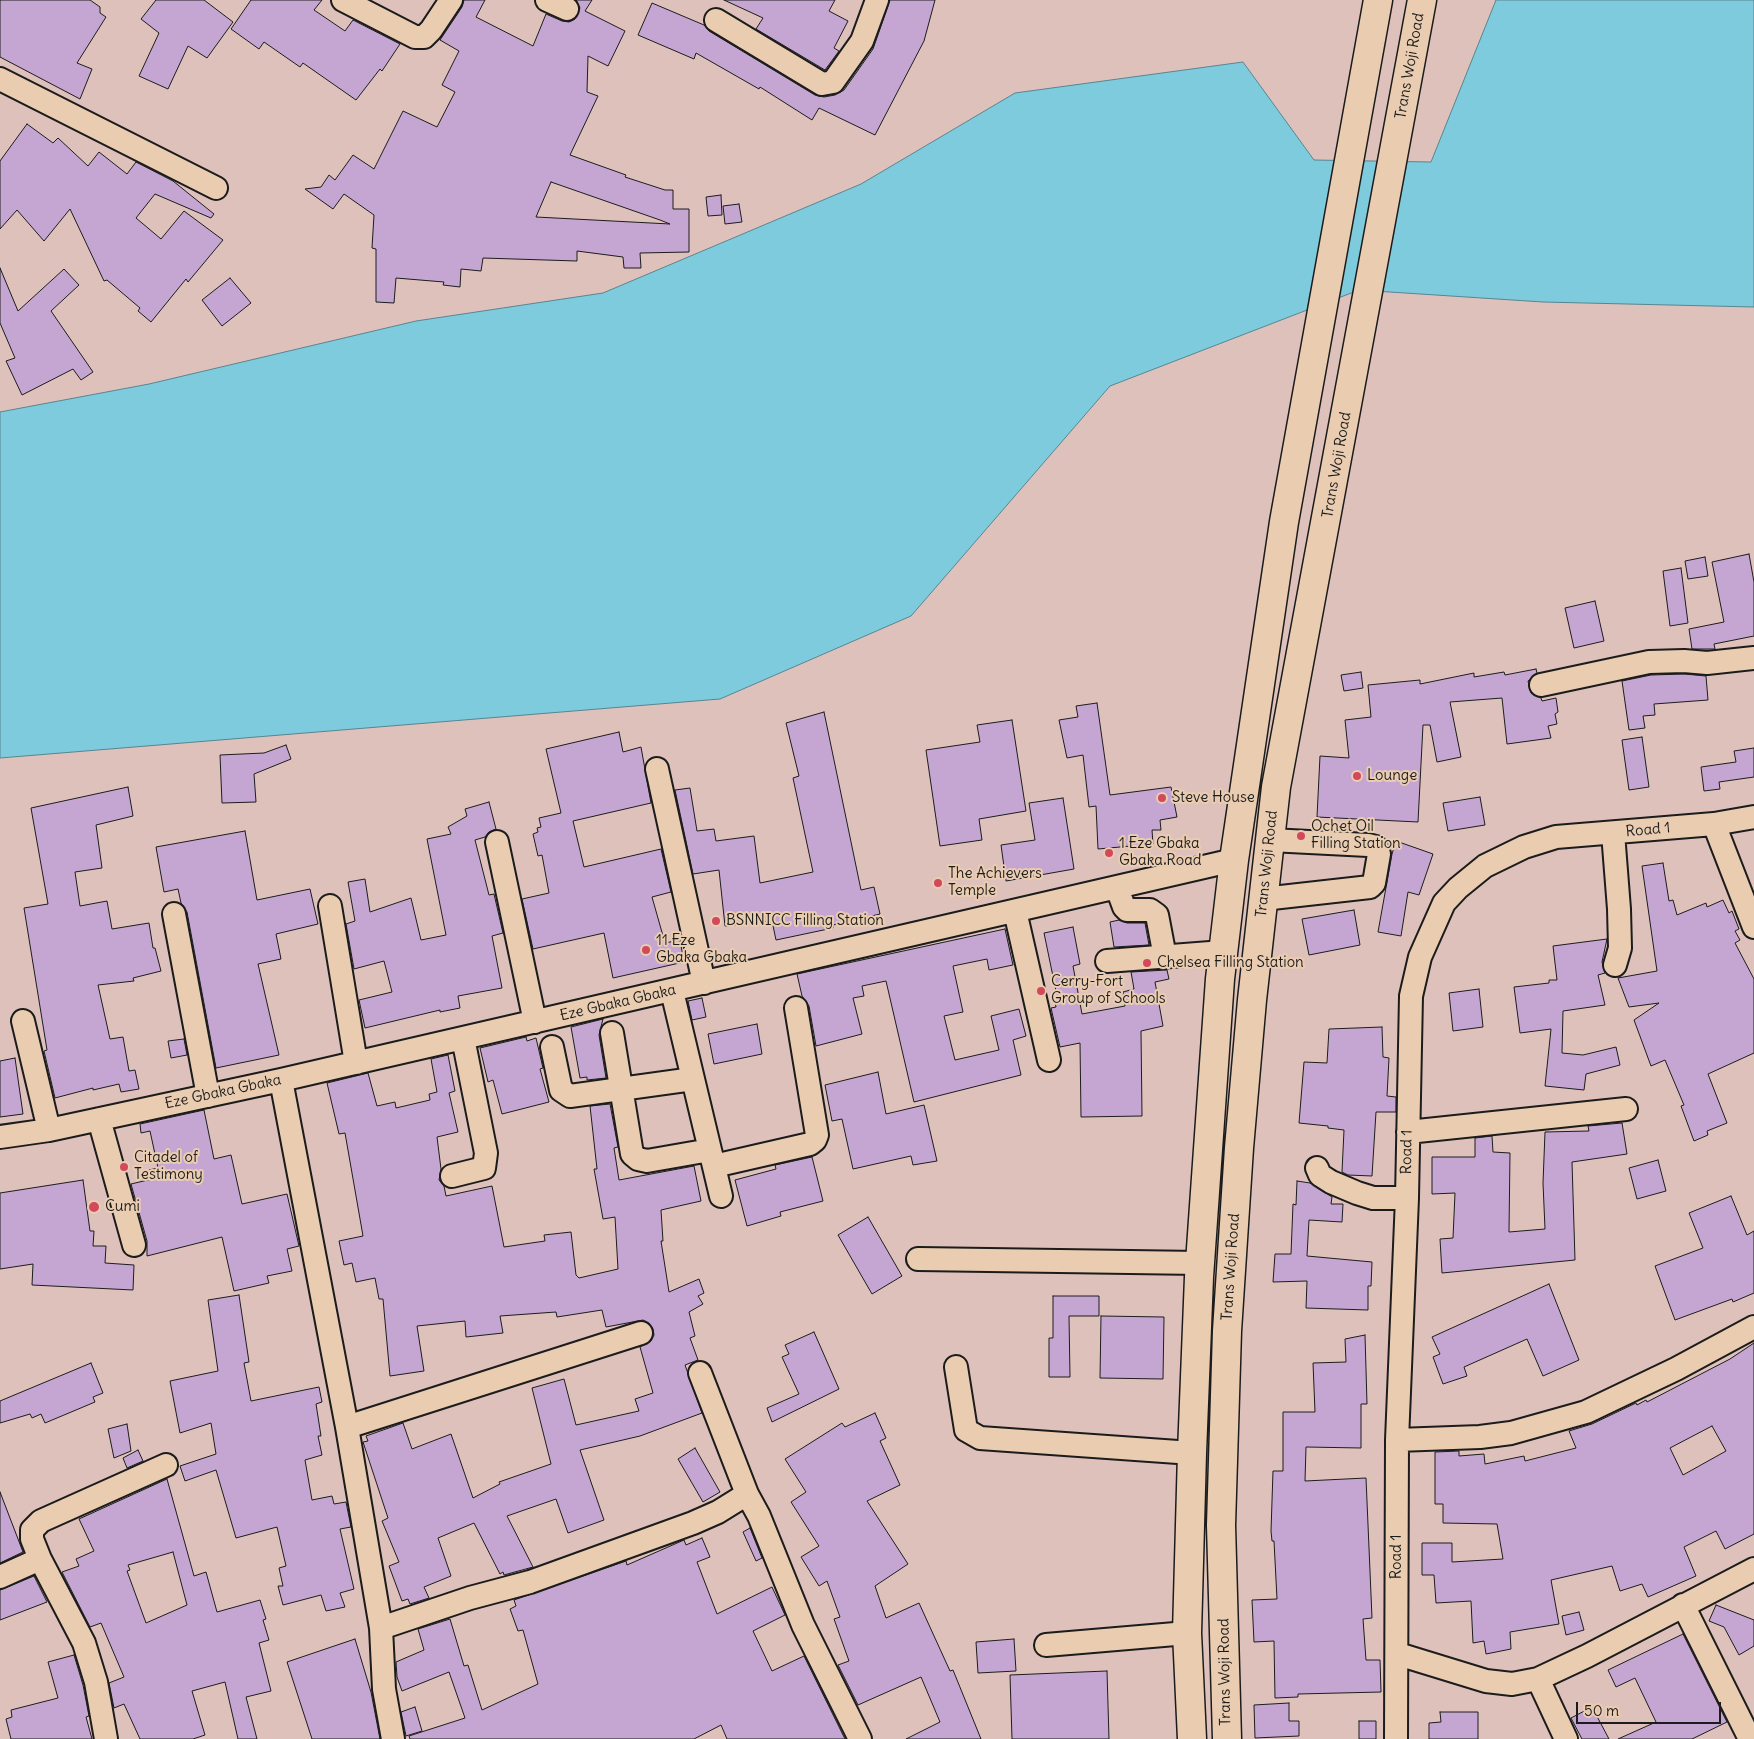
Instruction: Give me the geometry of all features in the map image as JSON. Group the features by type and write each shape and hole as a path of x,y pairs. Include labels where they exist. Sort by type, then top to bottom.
{"main road":[{"name":"Trans Woji Road","path":"1192,1739 1188,1633 1192,1453 1200,1264 1223,952 1234,860 1284,522 1378,0"},
{"name":"Trans Woji Road","path":"1227,1739 1221,1525 1223,1458 1240,1138 1263,899 1276,787 1422,0"},
{"path":"1200,1264 1232,1264"},
{"path":"1192,1453 1223,1458"}],"street":[{"path":"343,0 415,37 424,37 431,30 451,0"},
{"path":"716,20 822,84 833,82 862,41 877,0"},
{"path":"0,79 216,188"},
{"path":"1541,685 1649,662 1684,661 1707,663 1754,658"},
{"path":"657,769 704,983"},
{"name":"Road 1","path":"1396,1739 1398,1654 1397,1440 1407,1198 1411,996 1420,957 1444,903 1458,888 1484,866 1524,847 1556,837 1714,824 1754,817"},
{"path":"1714,824 1754,927"},
{"path":"1613,833 1620,948 1615,965"},
{"path":"1263,899 1370,887 1374,883 1380,854 1376,847 1368,845 1270,840"},
{"path":"497,842 535,1022"},
{"name":"Eze Gbaka Gbaka","path":"0,1137 49,1130 281,1080 1234,860"},
{"path":"1117,888 1124,908 1127,910 1150,910 1157,915 1165,956"},
{"path":"330,906 356,1063"},
{"path":"1014,911 1050,1060"},
{"path":"174,914 208,1096"},
{"path":"1107,961 1223,952"},
{"path":"672,990 721,1196"},
{"path":"612,1033 632,1154 638,1159 647,1160 712,1158 810,1144 815,1140 817,1135 796,1008"},
{"path":"23,1021 49,1130"},
{"path":"452,1176 484,1168 485,1160 463,1038"},
{"path":"552,1047 560,1090 570,1096 693,1079"},
{"path":"281,1080 348,1426 380,1628 384,1689 393,1739"},
{"path":"1408,1132 1626,1109"},
{"path":"99,1119 134,1245"},
{"path":"1317,1168 1320,1175 1357,1193 1373,1198 1407,1198"},
{"path":"918,1258 1200,1264"},
{"path":"1397,1440 1480,1437 1511,1433 1586,1412 1676,1369 1754,1326"},
{"path":"348,1426 641,1333"},
{"path":"956,1367 966,1430 980,1438 1192,1453"},
{"path":"700,1373 747,1494 759,1516 803,1625 860,1739"},
{"path":"106,1739 96,1682 84,1643 40,1559 32,1539 34,1526 166,1465"},
{"path":"380,1628 470,1598 530,1582 693,1523 718,1512 747,1494"},
{"path":"0,1577 40,1559"},
{"path":"1398,1654 1486,1681 1512,1684 1538,1679 1587,1656 1754,1569"},
{"path":"1683,1605 1750,1739"},
{"path":"1046,1645 1188,1633"},
{"path":"1538,1679 1566,1739"}],"water":[{"path":"1496,0 1754,0 1754,307 1543,302 1359,290 1110,386 911,616 720,699 0,758 0,412 149,384 416,321 603,293 861,184 1015,93 1243,62 1314,160 1431,162"}],"building":[{"path":"0,0 90,0 100,7 100,13 106,17 77,63 92,69 80,99 0,57"},
{"path":"156,0 204,0 233,22 207,58 188,46 168,89 139,76 159,33 141,19"},
{"path":"251,0 322,0 314,10 345,31 353,20 400,44 382,71 380,69 356,100 303,63 300,67 264,42 259,49 231,29"},
{"path":"464,0 485,0 476,17 533,46 546,14 569,22 575,19 580,8 576,0 592,0 585,11 625,31 608,66 588,56 587,92 598,96 570,155 626,175 625,177 665,190 673,190 673,209 689,209 689,252 640,253 641,268 624,268 623,257 577,251 577,261 483,258 481,271 461,269 460,287 443,285 444,282 396,278 394,303 376,302 376,249 372,248 374,215 344,194 333,209 305,189 321,187 329,175 335,180 353,155 374,169 403,111 437,127 455,92 442,85 459,51 440,40 462,7","holes":["551,182 670,224 536,217"]},
{"path":"724,0 835,0 829,11 848,21 834,48 839,51 825,70 756,29 763,18"},
{"path":"890,0 935,0 924,41 875,135 819,108 812,120 760,87 759,89 696,53 694,59 638,35 652,3 704,25 709,31 815,95 824,97 835,95 844,90 873,49"},
{"path":"27,124 53,143 58,138 88,166 99,152 127,174 136,162 173,181 214,214 211,218 155,194 136,218 161,239 184,211 223,240 188,282 186,279 151,322 138,311 140,308 107,280 104,281 70,209 44,241 17,210 0,229 0,161"},
{"path":"721,195 722,215 708,216 706,197"},
{"path":"739,204 742,222 725,224 723,206"},
{"path":"0,268 18,311 64,269 79,285 51,311 93,372 81,380 73,369 22,395 6,361 15,358 0,323"},
{"path":"230,278 251,303 222,326 202,300"},
{"path":"1749,554 1754,582 1754,636 1714,644 1715,649 1692,649 1689,629 1724,622 1712,562"},
{"path":"1705,557 1708,576 1688,579 1685,561"},
{"path":"1681,568 1688,623 1670,626 1663,571"},
{"path":"1595,601 1604,641 1574,648 1565,608"},
{"path":"1536,669 1537,673 1528,681 1531,693 1541,698 1542,701 1556,698 1558,712 1555,714 1557,724 1548,726 1551,738 1507,744 1502,698 1450,702 1461,757 1437,762 1430,725 1423,725 1418,822 1317,817 1320,756 1349,758 1345,720 1371,717 1368,685 1420,680 1420,684 1474,673 1474,677 1504,672 1505,675"},
{"path":"1361,672 1363,688 1344,691 1341,675"},
{"path":"1684,674 1706,676 1708,700 1654,704 1655,715 1643,716 1645,728 1629,730 1622,681 1651,675"},
{"path":"1097,703 1110,795 1171,787 1177,817 1160,820 1161,830 1152,830 1153,844 1098,849 1096,806 1089,807 1083,755 1067,758 1059,720 1078,717 1076,706"},
{"path":"824,712 861,890 874,887 880,914 833,925 833,928 776,940 772,921 725,926 719,870 693,874 675,790 690,788 697,831 714,829 716,841 754,836 760,883 813,872 793,778 799,776 786,723"},
{"path":"1012,720 1026,811 979,819 982,840 940,846 926,750 980,742 977,725"},
{"path":"619,732 623,752 641,747 651,803 573,821 584,867 661,849 671,892 652,897 665,943 680,940 684,962 613,978 604,933 533,949 522,899 549,893 542,855 538,856 533,834 538,832 537,828 541,827 539,818 561,813 546,749"},
{"path":"1642,737 1649,787 1629,790 1622,740"},
{"path":"286,745 291,759 254,774 256,802 222,803 220,755 264,753"},
{"path":"1754,748 1754,777 1719,782 1720,789 1704,791 1701,767 1736,762 1734,751"},
{"path":"128,787 133,816 96,825 102,868 75,872 80,906 107,901 112,929 149,923 153,948 155,948 161,971 133,978 134,981 98,985 110,1039 123,1037 129,1071 135,1070 139,1089 121,1092 119,1084 93,1090 93,1088 55,1098 44,1051 47,1050 24,908 48,904 31,808"},
{"path":"1480,797 1485,825 1448,831 1443,803"},
{"path":"1063,798 1074,869 1006,881 1001,845 1035,840 1029,803"},
{"path":"489,802 496,829 489,832 485,837 475,840 489,895 494,894 503,933 492,936 502,988 458,996 460,1008 440,1012 440,1010 365,1028 359,1000 392,992 384,961 354,969 346,924 355,921 348,882 365,879 370,912 411,898 421,940 446,935 427,839 451,834 448,827 467,816 465,809"},
{"path":"245,831 257,900 310,889 318,924 276,934 281,959 258,964 279,1055 216,1068 187,912 181,903 178,889 164,892 156,847"},
{"path":"1396,841 1433,854 1419,895 1408,892 1401,936 1378,932"},
{"path":"1663,863 1669,901 1673,900 1677,915 1706,903 1707,907 1723,900 1729,913 1732,911 1739,929 1735,931 1740,940 1735,943 1754,979 1754,1053 1708,1074 1727,1123 1707,1131 1708,1135 1694,1141 1681,1106 1684,1105 1665,1060 1651,1066 1634,1020 1659,1003 1629,1007 1618,978 1657,971 1642,866"},
{"path":"1354,910 1360,945 1309,955 1302,919"},
{"path":"1119,920 1127,923 1145,923 1149,945 1114,947 1110,922"},
{"path":"1073,927 1080,964 1073,966 1082,1014 1125,1006 1123,992 1134,989 1131,972 1167,970 1169,979 1155,982 1163,1026 1141,1031 1142,1116 1081,1117 1080,1043 1060,1047 1051,1008 1056,1007 1053,992 1056,991 1044,933"},
{"path":"1005,929 1013,965 989,970 987,959 953,966 963,1012 944,1016 955,1060 999,1050 991,1016 1019,1009 1026,1036 1013,1040 1021,1075 914,1102 886,981 862,986 864,996 853,998 862,1034 816,1046 809,1006 802,996 797,974"},
{"path":"1607,939 1602,962 1605,973 1598,975 1605,1005 1563,1011 1562,1053 1583,1055 1616,1047 1620,1065 1586,1074 1584,1090 1545,1086 1551,1029 1520,1033 1514,987 1549,983 1549,980 1557,980 1553,946"},
{"path":"1479,989 1483,1027 1453,1031 1449,993"},
{"path":"702,998 706,1017 692,1020 688,1001"},
{"path":"603,1019 599,1035 606,1078 587,1080 587,1077 580,1078 571,1027"},
{"path":"757,1024 762,1054 714,1064 708,1034"},
{"path":"1382,1027 1383,1057 1389,1058 1387,1096 1396,1097 1396,1112 1376,1112 1372,1176 1348,1175 1342,1172 1344,1130 1299,1123 1304,1062 1327,1063 1329,1029"},
{"path":"526,1037 527,1041 536,1038 543,1068 540,1069 549,1102 502,1114 493,1080 488,1082 480,1048"},
{"path":"184,1039 187,1055 171,1058 168,1041"},
{"path":"448,1055 455,1091 449,1093 458,1132 437,1137 441,1169 439,1180 444,1186 446,1196 492,1186 504,1247 545,1241 544,1235 571,1232 576,1275 579,1278 618,1269 615,1217 603,1219 594,1169 597,1169 590,1106 610,1104 618,1147 614,1148 619,1180 694,1166 701,1201 661,1210 663,1241 661,1241 669,1292 699,1279 704,1293 698,1296 703,1304 689,1312 695,1336 690,1338 698,1360 685,1365 702,1413 640,1436 580,1450 604,1520 568,1533 556,1499 507,1516 533,1567 504,1575 503,1572 500,1574 474,1523 438,1538 451,1576 424,1587 429,1598 410,1604 408,1599 402,1601 389,1566 399,1562 382,1521 388,1518 363,1442 368,1441 366,1436 403,1423 412,1449 451,1434 473,1498 500,1484 499,1482 551,1464 532,1388 564,1379 576,1425 639,1411 635,1399 653,1393 640,1347 651,1341 654,1335 653,1329 649,1323 643,1320 606,1327 602,1310 557,1317 556,1312 500,1316 503,1333 466,1337 465,1321 417,1326 424,1371 390,1376 383,1299 379,1299 375,1278 356,1282 352,1263 344,1265 339,1241 363,1236 345,1133 339,1134 327,1083 368,1073 377,1106 395,1102 396,1108 430,1100 429,1094 437,1092 431,1059"},
{"path":"15,1058 23,1114 0,1117 0,1061"},
{"path":"878,1072 886,1114 924,1105 937,1161 913,1165 911,1156 853,1169 842,1119 832,1121 825,1085"},
{"path":"204,1110 214,1159 231,1155 242,1204 287,1194 299,1246 287,1249 292,1271 267,1276 269,1283 234,1291 222,1237 147,1256 147,1241 131,1184 152,1179 149,1170 158,1168 150,1131 141,1133 140,1124"},
{"path":"1622,1123 1627,1154 1572,1162 1575,1260 1442,1273 1440,1239 1453,1238 1455,1193 1432,1194 1432,1157 1475,1157 1475,1138 1492,1136 1493,1152 1510,1153 1509,1232 1545,1229 1543,1183 1545,1132 1589,1131 1588,1126"},
{"path":"812,1157 823,1201 780,1212 781,1216 747,1226 735,1180 776,1169 775,1165"},
{"path":"1658,1160 1666,1191 1637,1199 1629,1168"},
{"path":"83,1180 90,1231 94,1231 93,1246 106,1246 105,1263 134,1265 133,1290 32,1285 33,1264 0,1269 0,1193"},
{"path":"1297,1181 1310,1183 1332,1197 1331,1204 1343,1204 1342,1222 1309,1220 1307,1256 1372,1262 1371,1286 1368,1286 1368,1310 1306,1308 1307,1281 1273,1282 1275,1254 1291,1254 1293,1204 1296,1205"},
{"path":"1731,1196 1747,1235 1754,1231 1754,1293 1733,1302 1732,1299 1675,1320 1655,1266 1703,1248 1689,1213"},
{"path":"868,1217 902,1276 872,1294 838,1235"},
{"path":"1549,1284 1579,1360 1543,1376 1527,1339 1464,1367 1467,1376 1443,1384 1433,1357 1440,1354 1432,1337"},
{"path":"239,1295 249,1362 244,1363 251,1401 319,1387 322,1402 316,1404 321,1436 318,1436 322,1455 305,1460 312,1500 332,1496 334,1504 346,1502 351,1527 340,1529 354,1589 340,1593 345,1607 326,1611 321,1595 283,1605 278,1586 283,1586 279,1568 286,1566 277,1527 236,1538 216,1470 185,1481 180,1466 216,1454 211,1423 180,1433 170,1381 218,1371 208,1300"},
{"path":"1053,1296 1099,1296 1099,1316 1069,1316 1070,1377 1049,1377 1049,1338 1053,1338"},
{"path":"1101,1316 1164,1317 1163,1379 1100,1378"},
{"path":"814,1332 839,1389 772,1422 767,1408 799,1394 782,1357 789,1354 785,1345"},
{"path":"1365,1335 1367,1404 1361,1404 1361,1448 1306,1447 1305,1481 1366,1478 1372,1618 1363,1619 1366,1660 1380,1660 1381,1692 1298,1694 1298,1697 1275,1698 1274,1641 1254,1642 1252,1600 1277,1599 1274,1541 1272,1541 1271,1531 1273,1471 1283,1471 1283,1412 1315,1412 1313,1363 1346,1362 1345,1339"},
{"path":"1754,1343 1754,1534 1725,1549 1716,1531 1684,1547 1696,1576 1648,1597 1642,1584 1620,1591 1612,1566 1551,1580 1559,1624 1510,1632 1511,1649 1486,1654 1484,1641 1473,1643 1471,1601 1436,1603 1434,1575 1422,1575 1422,1543 1452,1543 1452,1562 1503,1559 1497,1524 1443,1523 1443,1504 1435,1504 1435,1452 1459,1451 1459,1456 1484,1454 1485,1464 1524,1456 1525,1461 1576,1448 1569,1431 1592,1424 1636,1403 1637,1405 1646,1400 1647,1402 1730,1359","holes":["1712,1426 1726,1451 1683,1475 1670,1448"]},
{"path":"91,1363 103,1393 93,1397 95,1402 45,1423 41,1414 32,1418 30,1414 0,1423 0,1401"},
{"path":"875,1413 886,1438 880,1441 900,1485 867,1501 908,1564 875,1586 886,1618 919,1603 950,1671 953,1670 981,1739 906,1739 940,1722 921,1677 858,1705 838,1665 849,1661 834,1619 840,1617 827,1581 819,1586 801,1557 819,1546 791,1502 806,1492 785,1459 842,1423 845,1427"},
{"path":"127,1424 131,1451 114,1458 108,1429"},
{"path":"695,1448 720,1492 703,1502 678,1459"},
{"path":"138,1450 143,1461 127,1468 123,1458"},
{"path":"167,1479 194,1576 206,1572 217,1612 260,1600 266,1619 263,1620 269,1640 259,1643 271,1691 246,1697 257,1739 238,1739 225,1682 192,1691 205,1735 193,1739 140,1739 124,1704 114,1708 109,1683 124,1677 101,1623 90,1627 62,1572 79,1566 76,1559 94,1551 79,1519","holes":["173,1552 187,1605 146,1623 127,1571 130,1570 128,1565"]},
{"path":"0,1492 23,1552 0,1563"},
{"path":"750,1528 762,1558 756,1561 743,1532"},
{"path":"702,1538 710,1557 697,1562 717,1614 772,1587 785,1615 753,1631 772,1671 804,1656 845,1739 727,1739 721,1725 694,1739 410,1739 409,1736 465,1718 449,1672 402,1691 397,1677 396,1662 424,1650 418,1629 450,1619 464,1666 468,1665 482,1710 538,1684 523,1630 518,1631 510,1609 516,1606 514,1600 626,1561 627,1565 684,1540 686,1545"},
{"path":"34,1576 47,1602 0,1620 0,1590"},
{"path":"1716,1605 1754,1620 1754,1646 1739,1655 1724,1627 1709,1621"},
{"path":"1579,1612 1584,1630 1566,1635 1562,1616"},
{"path":"1683,1634 1727,1722 1692,1739 1618,1739 1656,1722 1635,1678 1616,1687 1608,1670"},
{"path":"355,1639 371,1692 380,1739 312,1739 287,1662"},
{"path":"1014,1639 1016,1671 978,1673 976,1642"},
{"path":"74,1655 83,1685 89,1716 86,1717 92,1739 11,1739 6,1719 12,1717 11,1710 58,1698 48,1662"},
{"path":"1107,1671 1109,1739 1012,1739 1010,1675"},
{"path":"1289,1703 1289,1721 1299,1721 1299,1736 1255,1738 1254,1705"},
{"path":"415,1707 422,1731 406,1736 401,1712"},
{"path":"1592,1707 1609,1739 1582,1739 1571,1718"},
{"path":"1440,1712 1478,1712 1478,1739 1429,1739 1429,1723 1441,1722"},
{"path":"1359,1721 1376,1721 1376,1739 1359,1739"}],"place":[{"name":"Lounge","path":"1357,776"},
{"name":"Steve House","path":"1162,798"},
{"name":"Ochet Oil Filling Station","path":"1301,836"},
{"name":"1 Eze Gbaka Gbaka Road","path":"1109,853"},
{"name":"The Achievers Temple","path":"938,883"},
{"name":"BSNNICC Filling Station","path":"716,921"},
{"name":"11 Eze Gbaka Gbaka","path":"646,950"},
{"name":"Chelsea Filling Station","path":"1147,963"},
{"name":"Cerry-Fort Group of Schools","path":"1041,991"},
{"name":"Citadel of Testimony","path":"124,1167"},
{"name":"Cumi","path":"94,1207"}]}
